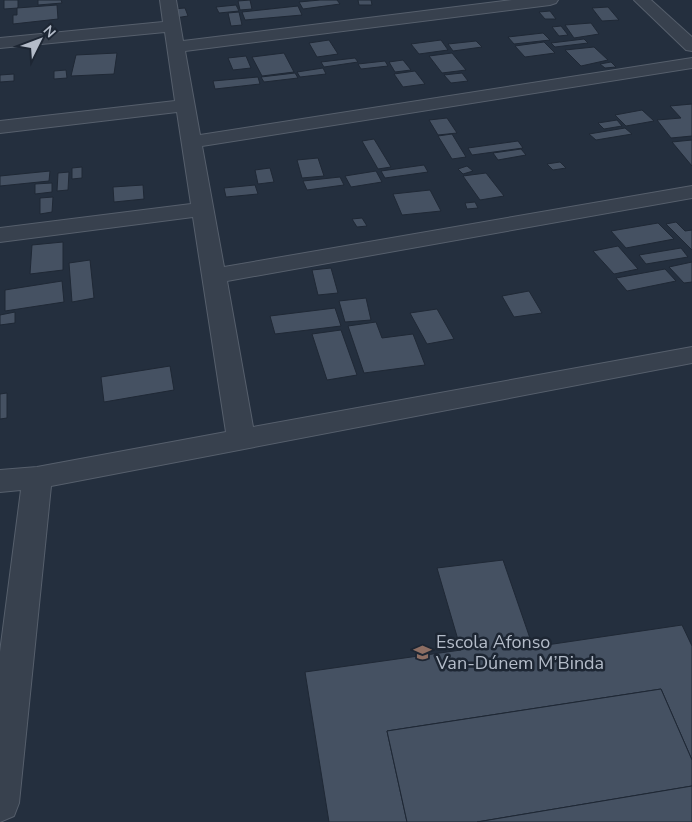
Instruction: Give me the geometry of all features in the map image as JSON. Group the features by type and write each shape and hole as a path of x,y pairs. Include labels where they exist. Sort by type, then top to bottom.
{"street":[{"path":"168,0 241,439"},
{"path":"0,43 174,36 550,0"},
{"path":"642,0 692,46"},
{"path":"192,142 692,63"},
{"path":"0,127 185,105"},
{"path":"214,276 692,192"},
{"path":"0,235 203,209"},
{"path":"0,481 37,478 692,355"},
{"path":"0,803 37,478"}],"building":[{"path":"4,0 18,0 18,8 4,9"},
{"path":"38,0 61,0 62,3 38,5"},
{"path":"250,0 252,9 240,10 238,1"},
{"path":"337,0 340,4 303,9 299,2"},
{"path":"358,0 371,0 372,5 359,5"},
{"path":"57,5 58,19 13,24 13,15 17,15 17,8"},
{"path":"236,5 239,11 219,13 216,7"},
{"path":"298,6 302,15 245,20 242,12"},
{"path":"608,7 619,20 602,21 592,8"},
{"path":"185,8 188,16 175,18 172,9"},
{"path":"550,11 556,19 545,19 539,12"},
{"path":"239,12 242,25 231,26 228,13"},
{"path":"591,23 599,34 574,38 565,25"},
{"path":"561,26 568,35 559,36 552,27"},
{"path":"543,33 550,40 514,44 508,37"},
{"path":"584,39 588,43 555,47 551,43"},
{"path":"329,40 338,54 317,57 309,43"},
{"path":"441,40 448,50 419,54 411,44"},
{"path":"476,41 482,47 453,51 448,44"},
{"path":"544,42 555,53 525,57 515,46"},
{"path":"594,47 608,60 581,66 565,50"},
{"path":"117,53 114,74 71,76 76,55"},
{"path":"284,53 294,72 262,76 252,57"},
{"path":"452,53 466,70 442,73 429,56"},
{"path":"246,56 251,68 233,70 228,58"},
{"path":"355,58 358,62 324,67 321,62"},
{"path":"403,60 411,70 395,72 389,62"},
{"path":"385,61 388,66 361,69 358,64"},
{"path":"611,62 616,67 605,68 600,64"},
{"path":"323,68 326,74 300,77 297,72"},
{"path":"66,70 67,78 54,79 54,71"},
{"path":"415,71 425,84 403,87 394,74"},
{"path":"295,73 298,78 264,82 261,77"},
{"path":"462,73 468,81 451,83 444,75"},
{"path":"14,74 14,81 0,82 0,75"},
{"path":"258,77 260,84 215,89 213,81"},
{"path":"692,104 692,136 671,138 657,120 681,118 670,106"},
{"path":"642,110 654,121 626,126 615,115"},
{"path":"447,118 457,133 438,135 429,120"},
{"path":"617,120 622,126 604,129 598,123"},
{"path":"625,128 632,134 596,140 589,134"},
{"path":"452,134 466,157 452,159 438,136"},
{"path":"374,139 391,167 378,169 362,141"},
{"path":"692,140 692,166 672,142"},
{"path":"518,141 523,148 472,155 468,148"},
{"path":"521,149 526,155 498,160 493,153"},
{"path":"318,158 324,176 302,178 297,160"},
{"path":"560,162 566,168 553,170 547,164"},
{"path":"424,165 428,172 385,178 381,171"},
{"path":"467,166 473,171 463,174 458,169"},
{"path":"82,167 82,178 72,179 72,168"},
{"path":"270,168 274,182 258,184 255,170"},
{"path":"50,171 49,181 0,186 0,176"},
{"path":"376,171 382,182 351,187 345,176"},
{"path":"69,172 68,190 57,191 58,173"},
{"path":"486,173 504,196 480,200 463,176"},
{"path":"340,177 344,185 307,190 303,181"},
{"path":"52,183 52,192 35,194 35,184"},
{"path":"143,185 144,199 114,202 113,187"},
{"path":"255,185 258,194 226,197 224,188"},
{"path":"430,190 441,211 402,215 393,194"},
{"path":"53,197 52,212 40,214 40,198"},
{"path":"475,202 478,208 467,209 465,203"},
{"path":"362,218 367,226 357,227 352,219"},
{"path":"676,222 685,231 692,230 692,250 666,224"},
{"path":"658,223 674,239 626,248 611,231"},
{"path":"63,242 63,270 30,274 32,245"},
{"path":"618,246 638,269 614,274 593,251"},
{"path":"681,248 688,257 646,264 639,255"},
{"path":"90,260 94,298 72,302 69,263"},
{"path":"692,262 692,282 684,283 669,267"},
{"path":"331,268 338,293 318,295 312,270"},
{"path":"665,269 676,281 627,291 616,278"},
{"path":"62,281 64,302 5,311 5,290"},
{"path":"529,291 542,313 514,317 502,296"},
{"path":"366,298 371,320 345,322 339,301"},
{"path":"335,308 341,326 275,334 270,316"},
{"path":"437,309 454,339 427,344 410,313"},
{"path":"15,312 15,323 0,325 0,315"},
{"path":"376,322 382,338 413,334 425,365 364,373 348,326"},
{"path":"341,330 357,375 327,380 312,334"},
{"path":"170,366 174,390 104,402 101,377"},
{"path":"7,393 7,418 0,419 0,394"},
{"path":"503,560 533,647 682,625 692,646 692,760 661,689 387,731 407,822 329,822 305,672 461,650 437,568"},
{"path":"661,689 692,760 692,786 477,822 407,822 387,731"},
{"path":"692,786 692,822 477,822"}],"place":[{"name":"Escola Afonso Van-Dúnem M’Binda","path":"422,652"}]}
